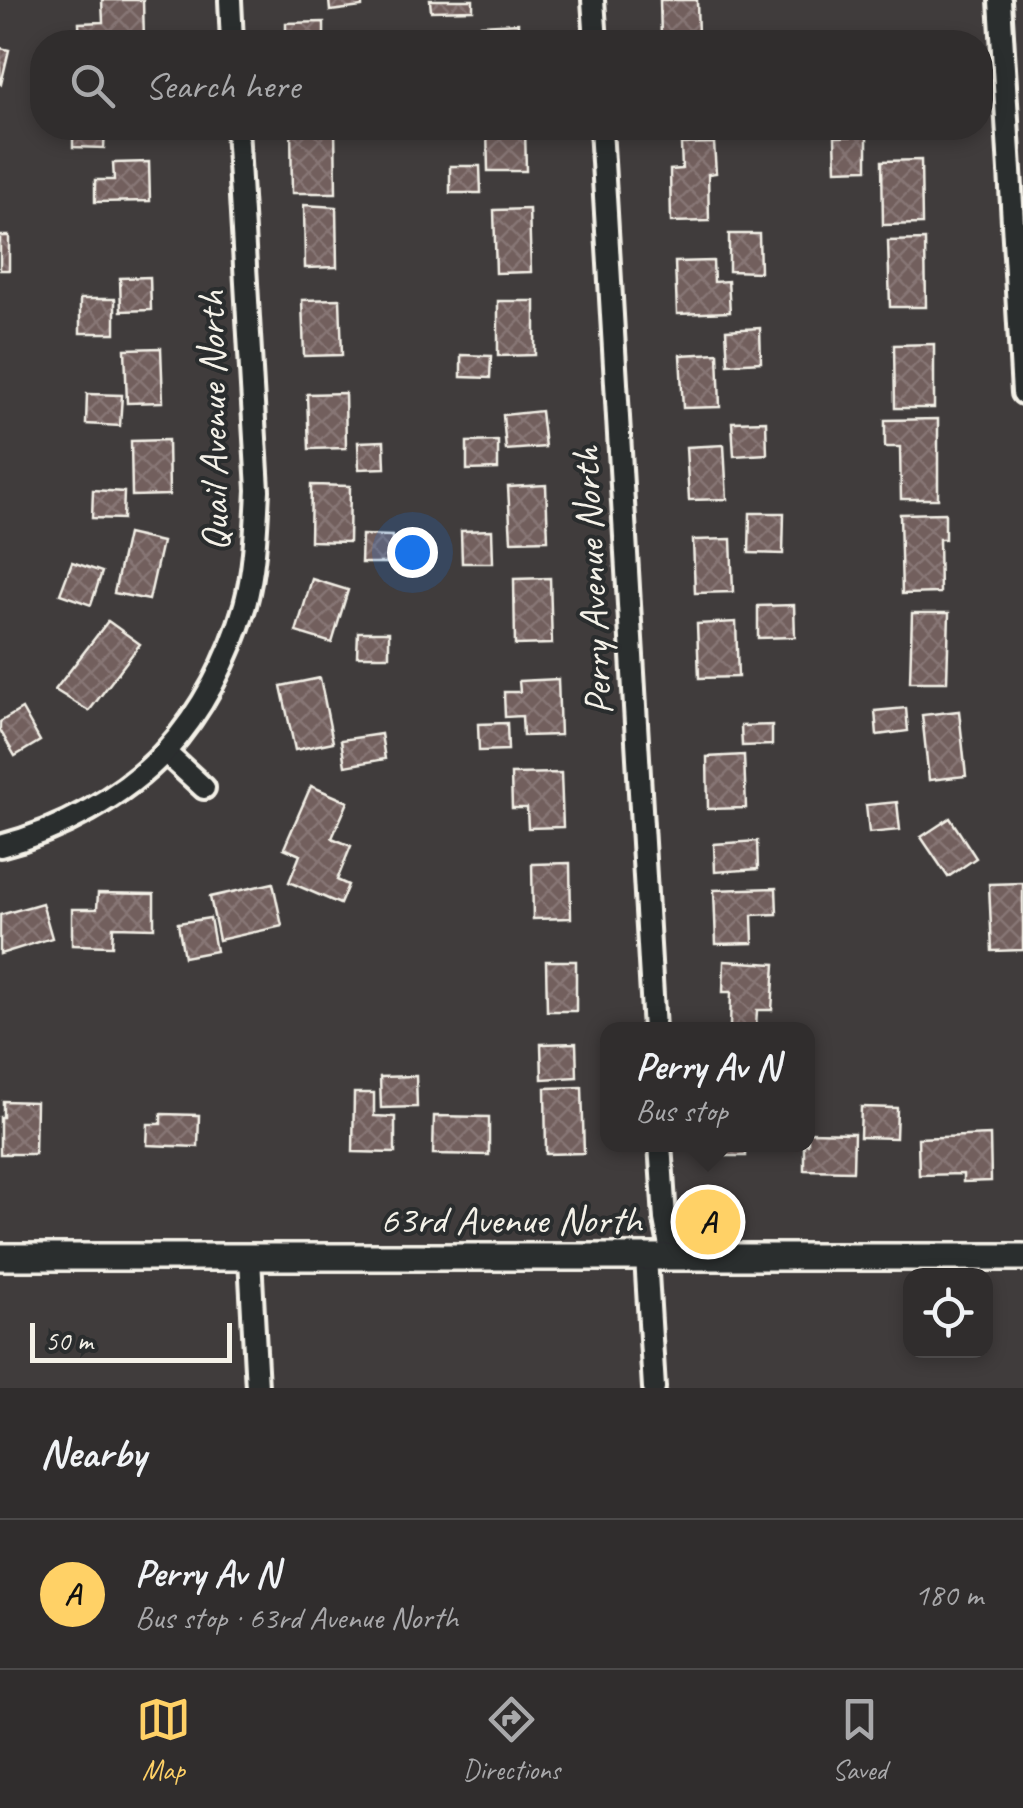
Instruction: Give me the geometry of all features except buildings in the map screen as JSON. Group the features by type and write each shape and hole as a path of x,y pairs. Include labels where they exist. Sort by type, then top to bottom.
{"street":[{"path":"230,0 231,30"},
{"path":"593,0 595,30"},
{"path":"1000,0 1023,393"},
{"name":"Quail Avenue North","path":"0,846 72,818 121,789 165,752 199,707 226,657 245,604 255,547 258,490 238,140"},
{"name":"Perry Avenue North","path":"602,140 654,1022"},
{"path":"165,752 204,788"},
{"path":"654,1388 659,1258 665,1219 661,1152"},
{"name":"63rd Avenue North","path":"0,1258 1023,1257"},
{"path":"250,1258 257,1388"}],"place":[{"name":"Perry Av N","path":"708,1222"}]}
